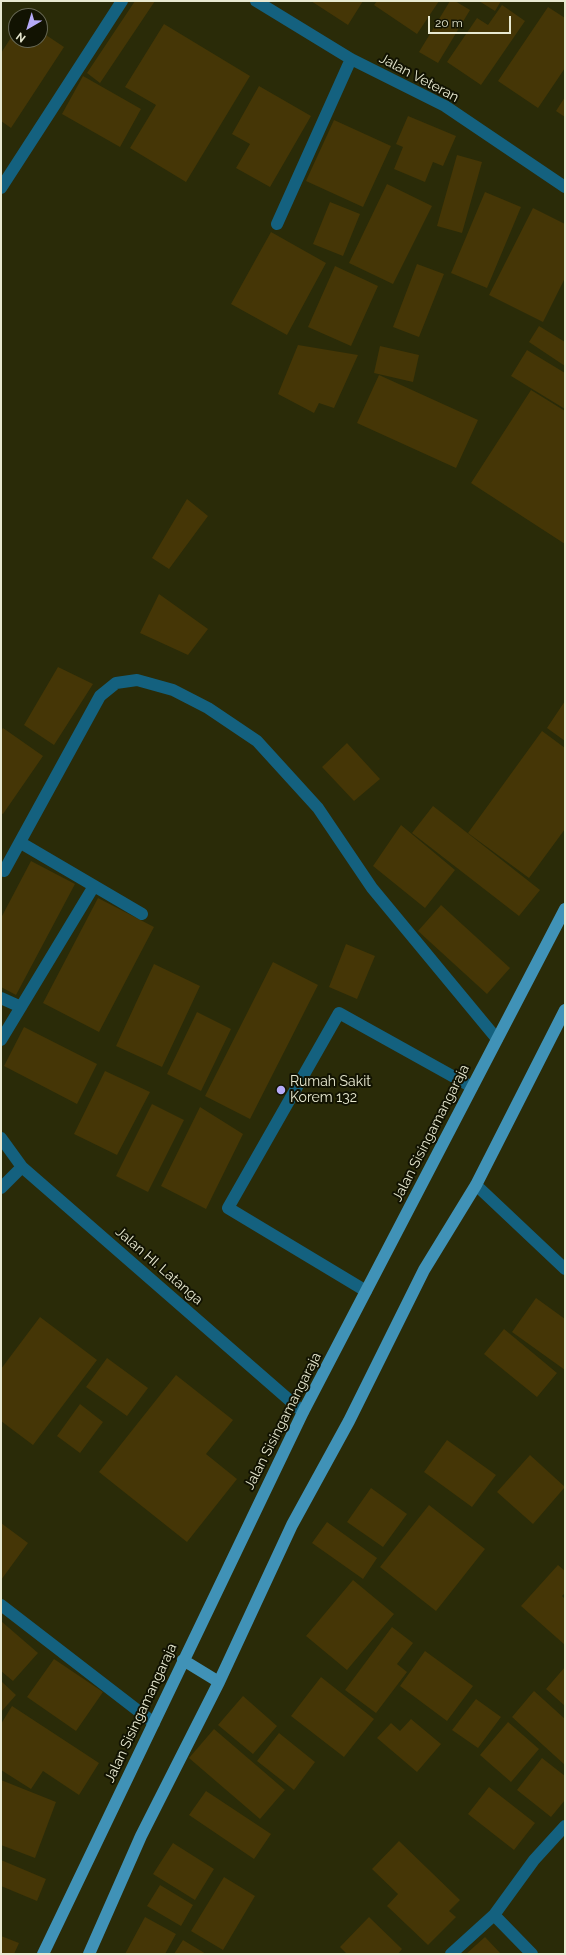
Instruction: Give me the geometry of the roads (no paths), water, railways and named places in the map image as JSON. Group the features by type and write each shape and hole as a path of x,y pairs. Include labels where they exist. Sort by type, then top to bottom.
{"main road":[{"name":"Jalan Sisingamangaraja","path":"43,1954 303,1412 565,910"},
{"path":"88,1954 141,1836 219,1682 292,1526 348,1421 424,1270 476,1185 565,1010"},
{"path":"183,1660 219,1682"}],"street":[{"path":"1,188 122,1"},
{"name":"Jalan Veteran","path":"256,1 351,59 446,106 565,187"},
{"path":"278,224 351,59"},
{"path":"4,871 22,843 100,696 116,683 136,680 173,690 208,708 256,741 289,774 318,808 372,888 497,1039"},
{"path":"22,843 142,914"},
{"path":"1,1040 94,886"},
{"path":"1,998 21,1007"},
{"path":"366,1291 228,1208 339,1013 472,1086"},
{"name":"Jalan HI. Latanga","path":"1,1138 22,1167 303,1412"},
{"path":"1,1188 22,1167"},
{"path":"476,1185 565,1268"},
{"path":"1,1605 154,1723"},
{"path":"452,1954 494,1915 534,1860 565,1826"},
{"path":"494,1915 532,1954"}],"place":[{"name":"Rumah Sakit Korem 132","path":"281,1090"}]}
